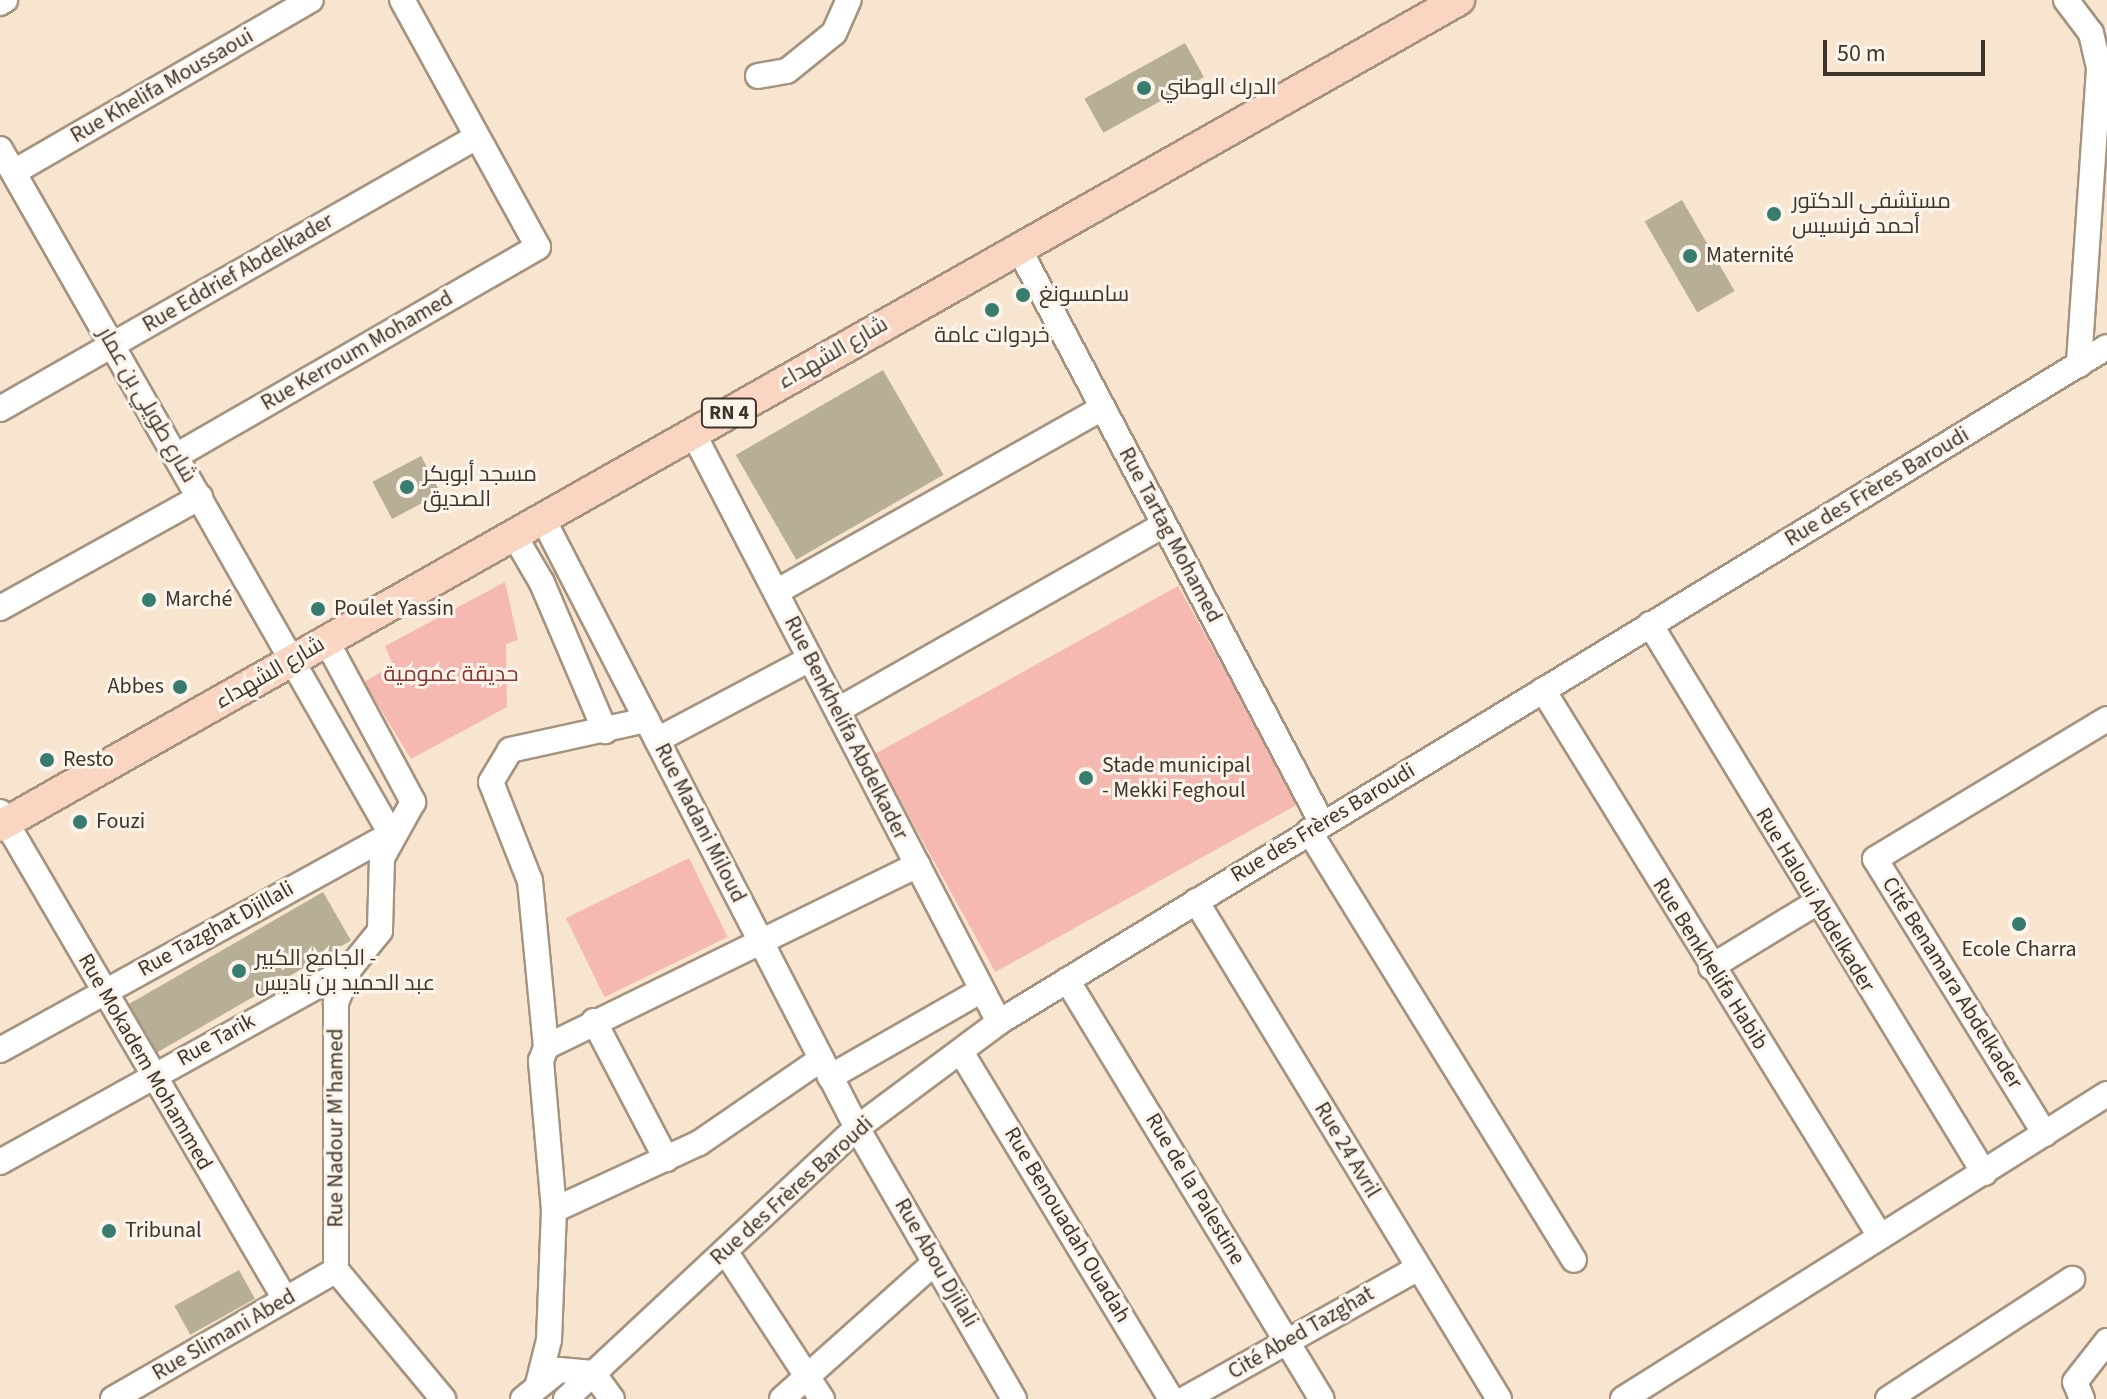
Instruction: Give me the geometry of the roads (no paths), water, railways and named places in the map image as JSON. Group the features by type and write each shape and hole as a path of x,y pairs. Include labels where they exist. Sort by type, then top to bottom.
{"main road":[{"name":"شارع الشهداء","path":"2,820 327,642 1018,247 1459,0"}],"street":[{"path":"0,3 5,0"},
{"name":"Rue Khelifa Moussaoui","path":"6,164 311,0"},
{"path":"402,0 475,138"},
{"path":"758,76 787,71 834,33 849,0"},
{"path":"2066,0 2091,33 2099,69 2079,365"},
{"name":"Rue Kerroum Mohamed","path":"176,456 538,247 475,138"},
{"name":"Rue Eddrief Abdelkader","path":"0,409 475,138"},
{"name":"شارع طويلي بن عمار","path":"6,164 293,661"},
{"name":"Rue Tartag Mohamed","path":"1018,247 1316,827 1574,1260"},
{"name":"Rue des Frères Baroudi","path":"566,1399 857,1128 999,1022 2107,347"},
{"path":"776,592 1102,408"},
{"name":"Rue Benkhelifa Abdelkader","path":"693,433 999,1022"},
{"path":"0,608 200,497"},
{"name":"Rue Madani Miloud","path":"543,519 857,1128"},
{"path":"838,710 1163,525"},
{"path":"514,535 542,583 605,731"},
{"name":"Rue Haloui Abdelkader","path":"1650,624 1816,903 1984,1173"},
{"name":"Rue Nadour M'hamed","path":"327,642 413,802 409,817 391,834 382,858 380,931 350,968 336,1003 336,1270"},
{"path":"530,1392 549,1340 554,1210 541,1061 546,1047 530,881 491,782 495,768 510,750 605,731 652,730 810,659"},
{"path":"293,661 391,834"},
{"name":"Rue Benkhelifa Habib","path":"1543,690 1711,967 1880,1236"},
{"name":"Cité Benamara Abdelkader","path":"2045,1134 1875,859 2107,719"},
{"name":"Rue Mokadem Mohammed","path":"2,820 285,1299"},
{"name":"Rue Tazghat Djillali","path":"0,1050 391,834"},
{"path":"546,1047 594,1021 762,944 918,865"},
{"name":"Rue 24 Avril","path":"1196,901 1499,1399"},
{"path":"1711,967 1816,903"},
{"name":"Rue Tarik","path":"0,1162 350,968"},
{"name":"Rue de la Palestine","path":"1067,980 1322,1399"},
{"path":"554,1210 666,1159 826,1068 982,990"},
{"path":"594,1021 666,1159"},
{"name":"Rue Benouadah Ouadah","path":"961,1052 1171,1399"},
{"path":"1623,1399 2107,1094"},
{"name":"Rue Abou Djilali","path":"857,1128 1014,1399"},
{"path":"725,1251 822,1399"},
{"path":"782,1399 935,1262"},
{"name":"Cité Abed Tazghat","path":"1185,1399 1418,1268"},
{"path":"336,1270 443,1399"},
{"name":"Rue Slimani Abed","path":"113,1399 336,1270"},
{"path":"1888,1399 2072,1279"},
{"path":"2082,1399 2075,1382 2107,1341"},
{"path":"530,1392 559,1370 593,1373 612,1399"}],"place":[{"name":"الدرك الوطني","path":"1144,88"},
{"name":"مستشفى الدكتور أحمد فرنسيس","path":"1774,214"},
{"name":"Maternité","path":"1690,256"},
{"name":"سامسونغ","path":"1023,295"},
{"name":"خردوات عامة","path":"992,310"},
{"name":"مسجد أبوبكر الصديق","path":"407,487"},
{"name":"Marché","path":"149,600"},
{"name":"Poulet Yassin","path":"318,609"},
{"name":"Abbes","path":"180,687"},
{"name":"Resto","path":"47,760"},
{"name":"Stade municipal - Mekki Feghoul","path":"1086,778"},
{"name":"Fouzi","path":"80,822"},
{"name":"Ecole Charra","path":"2019,924"},
{"name":"الجامع الكبير - عبد الحميد بن باديس","path":"239,971"},
{"name":"Tribunal","path":"109,1231"}],"park label":[{"name":"حديقة عمومية","path":"451,675"}]}
